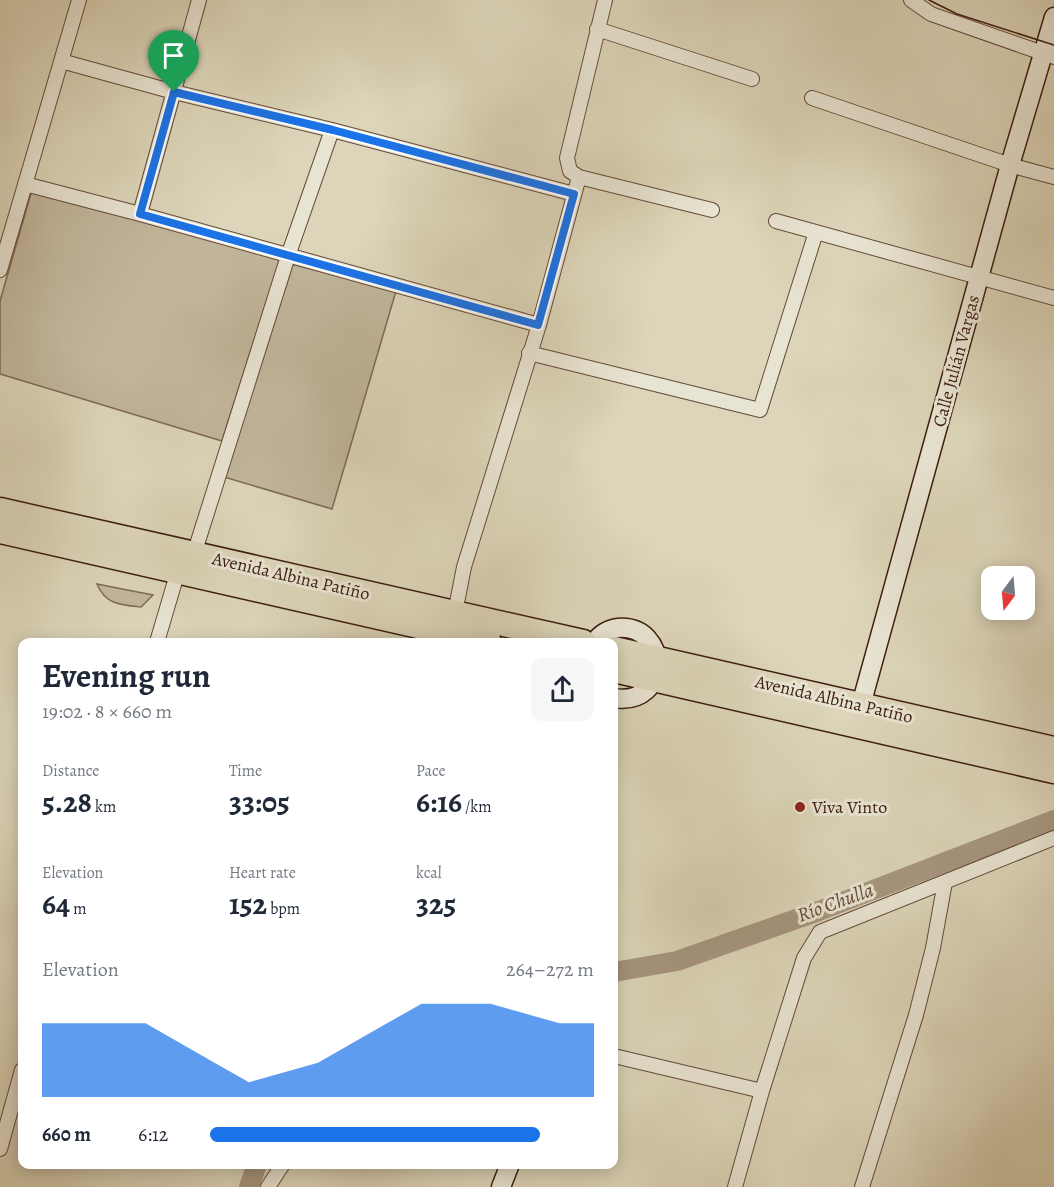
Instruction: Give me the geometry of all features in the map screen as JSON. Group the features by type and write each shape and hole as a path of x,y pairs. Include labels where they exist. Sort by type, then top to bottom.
{"highway":[{"name":"Avenida Albina Patiño","path":"0,510 186,563 474,638"},
{"name":"Avenida Albina Patiño","path":"0,531 455,613 565,638"},
{"name":"Avenida Albina Patiño","path":"618,651 656,669 1054,771"},
{"name":"Avenida Albina Patiño","path":"618,670 656,669 861,705 1054,750"}],"main road":[{"name":"Calle Julián Vargas","path":"861,705 1010,165 1048,55 1052,26"},
{"path":"598,638 613,629 625,628 646,637 653,646 656,669 642,694 632,698 618,698"},
{"path":"501,1187 508,1169"}],"street":[{"path":"0,270 78,0"},
{"path":"140,214 199,0"},
{"path":"604,0 567,158 570,171 579,177 712,210"},
{"path":"911,0 931,14 1048,55"},
{"path":"597,29 752,79"},
{"path":"61,62 333,130 574,194"},
{"path":"812,98 1010,165 1054,177"},
{"path":"158,638 333,130"},
{"path":"455,613 464,567 538,325 579,177"},
{"path":"25,184 538,325"},
{"path":"776,221 1054,298"},
{"path":"529,353 760,410 816,232"},
{"path":"735,1187 762,1091 804,958 820,932 1054,838"},
{"path":"862,1187 916,1015 933,948 945,882"},
{"path":"618,1057 762,1091"},
{"path":"0,1149 18,1084"},
{"path":"268,1187 280,1169"}],"shaded area":[{"path":"32,190 280,259 222,441 0,374 0,301"},
{"path":"289,265 396,291 332,509 224,477"},
{"path":"97,584 153,595 141,607 120,604 104,596"}],"waterway":[{"name":"Río Chulla","path":"618,971 677,961 819,911 1054,820"},
{"name":"Río Chulla","path":"249,1187 255,1169"}],"tram line":[{"path":"929,0 957,14 1054,45"}],"place":[{"name":"Viva Vinto","path":"800,807"}],"route":[{"path":"174,92 333,130 574,194 538,325 140,214 174,92"}]}
